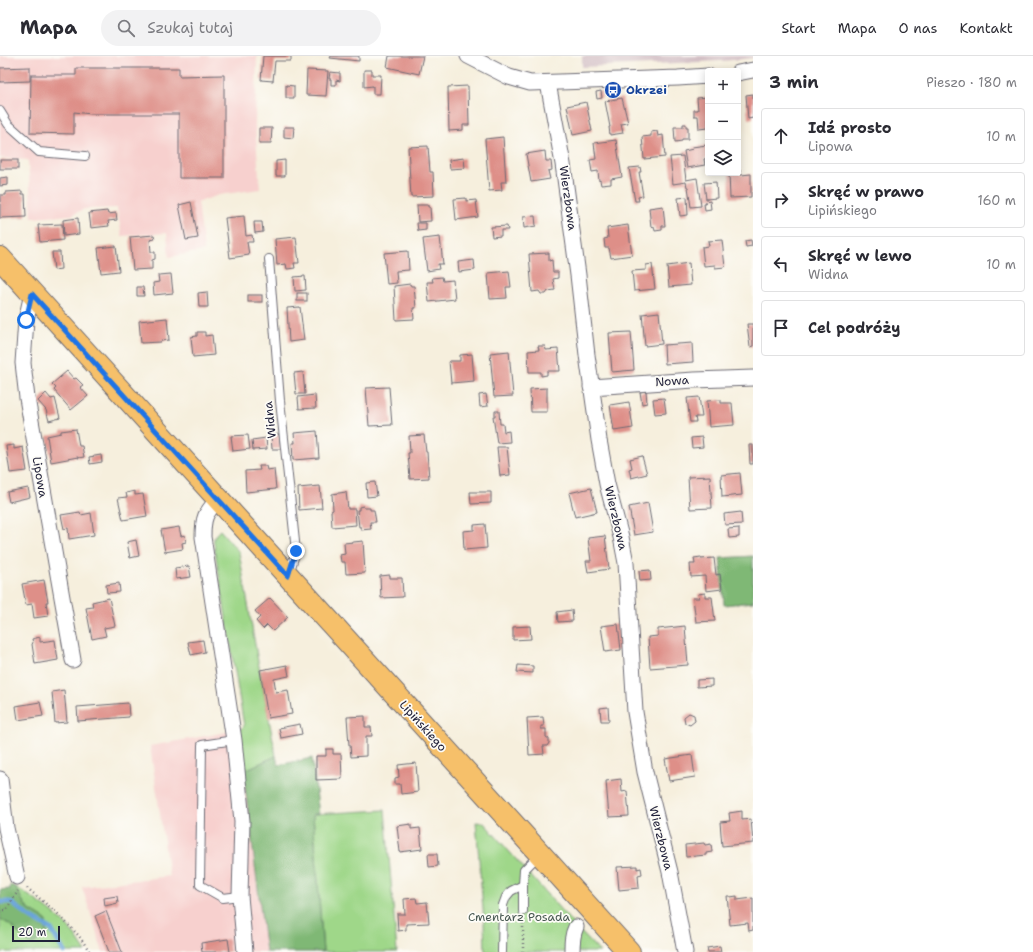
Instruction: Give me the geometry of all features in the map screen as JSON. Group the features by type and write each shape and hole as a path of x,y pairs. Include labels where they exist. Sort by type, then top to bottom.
{"main road":[{"name":"Lipińskiego","path":"0,258 540,854 584,919 629,952"}],"street":[{"path":"468,56 509,77 530,83 705,76"},
{"path":"741,72 753,70"},
{"name":"Wierzbowa","path":"548,83 563,164 599,440 608,484 622,536 626,563 635,712 645,772 670,872 685,952"},
{"name":"Lipowa","path":"32,294 26,320 23,363 24,377 38,465 73,660"},
{"name":"Nowa","path":"591,387 694,380 753,378"},
{"path":"218,499 206,513 203,524 203,537 234,740 242,821 240,896 244,952"},
{"path":"0,779 6,828 17,877"},
{"path":"572,952 573,933 584,919"}],"lane":[{"path":"0,111 8,124 39,152 85,156"},
{"name":"Widna","path":"269,259 280,401 296,551 288,576"},
{"path":"234,740 202,745 200,885 223,898 240,896"},
{"path":"523,911 524,870 540,854"},
{"path":"502,952 502,905 511,891 523,885"}],"path":[{"path":"17,877 29,890 57,913 79,936 90,952"},
{"path":"0,910 6,910 15,897"},
{"path":"523,911 523,952"}],"shaded area":[{"path":"0,56 257,56 255,125 260,189 219,195 198,202 204,251 169,257 167,233 122,236 117,208 84,209 72,215 32,218 28,160 0,158"},
{"path":"582,56 753,56 753,58 724,61 582,67"},
{"path":"238,730 266,952 103,952 82,887 169,876 150,746"}],"green space":[{"path":"220,530 239,552 276,756 243,771 238,732 244,726 214,542 215,535"},
{"path":"753,556 753,602 724,605 720,558"},
{"path":"276,756 278,765 312,758 319,814 313,814 323,952 266,952 243,771"},
{"path":"385,810 397,952 323,952 313,814"},
{"name":"Cmentarz Posada","path":"476,822 484,823 600,952 485,952"},
{"path":"10,885 16,887 28,909 46,920 47,935 31,945 9,924 0,919 0,890 10,889"},
{"path":"16,887 62,921 73,933 86,952 0,952 0,919 9,924 31,945 46,920 28,909"}],"building":[{"path":"263,56 291,56 291,61 275,61 273,81 261,80"},
{"path":"331,56 359,56 359,61 330,58"},
{"path":"389,56 423,56 419,74 387,67"},
{"path":"30,67 30,81 0,82 0,68"},
{"path":"76,68 179,68 179,76 224,75 224,178 179,178 179,114 91,114 74,112 74,134 30,133 31,75 76,75"},
{"path":"307,70 328,71 326,96 306,95"},
{"path":"364,70 372,70 372,75 381,75 380,94 373,94 373,86 364,87"},
{"path":"330,72 340,73 340,81 336,80 336,85 331,85 331,79 329,79"},
{"path":"286,85 294,86 294,98 286,98"},
{"path":"468,86 469,125 463,125 463,130 449,131 448,87"},
{"path":"601,91 602,98 597,99 596,92"},
{"path":"753,94 753,118 748,119 746,95"},
{"path":"705,97 705,128 699,129 698,116 694,116 694,110 698,110 697,98"},
{"path":"622,98 628,123 621,124 623,133 610,135 605,101"},
{"path":"586,102 592,131 573,135 567,106"},
{"path":"683,124 686,124 686,127 688,127 688,139 682,139 682,141 675,142 674,127 683,127"},
{"path":"284,127 294,127 293,138 284,137"},
{"path":"259,128 272,128 271,143 259,143"},
{"path":"657,131 658,136 663,135 665,157 644,159 642,137 651,136 651,132"},
{"path":"503,137 506,182 501,182 502,190 489,191 485,139"},
{"path":"616,140 622,177 611,179 611,184 601,185 598,171 592,172 590,160 596,159 594,143"},
{"path":"705,145 705,165 687,168 684,151 693,149 692,147"},
{"path":"428,146 430,172 433,172 434,196 411,197 408,147"},
{"path":"545,151 546,161 551,161 552,170 548,171 550,179 531,182 526,154"},
{"path":"683,156 686,180 697,178 701,206 691,207 686,182 673,184 670,157"},
{"path":"464,158 465,168 450,169 449,160"},
{"path":"0,160 18,160 18,169 0,169"},
{"path":"285,160 285,176 276,176 276,161"},
{"path":"640,167 641,172 639,172 643,196 638,197 639,201 635,201 629,168"},
{"path":"751,174 751,197 730,198 729,176"},
{"path":"8,177 8,185 0,186 0,178"},
{"path":"716,182 717,198 706,199 704,183"},
{"path":"22,191 22,194 25,194 26,217 0,218 0,195 6,195 6,192"},
{"path":"687,197 688,215 680,216 678,198"},
{"path":"466,198 466,201 476,200 478,217 456,220 454,199"},
{"path":"710,201 711,209 705,210 705,202"},
{"path":"191,202 198,238 186,240 179,205"},
{"path":"417,205 428,205 428,207 430,207 431,221 418,222"},
{"path":"663,206 665,226 662,226 662,230 655,231 654,226 651,227 649,208"},
{"path":"107,211 108,214 116,213 117,220 108,221 109,226 91,228 89,213"},
{"path":"244,216 246,236 252,235 253,242 247,242 249,255 230,258 225,218"},
{"path":"535,216 536,226 524,228 523,217"},
{"path":"78,218 79,234 64,236 63,220"},
{"path":"254,222 262,222 263,232 255,233"},
{"path":"417,223 426,223 426,230 418,231"},
{"path":"62,224 63,240 40,242 38,225"},
{"path":"628,225 632,255 611,258 609,248 605,248 604,239 608,238 607,228"},
{"path":"507,226 508,230 501,230 501,236 492,237 491,227"},
{"path":"154,235 155,239 150,240 151,252 155,252 155,259 152,260 152,269 133,270 130,237"},
{"path":"296,237 299,263 294,263 295,268 287,269 286,264 277,265 275,239"},
{"path":"440,237 443,264 438,264 439,269 427,271 423,239"},
{"path":"722,240 725,267 715,268 715,265 704,266 702,247 709,246 708,241"},
{"path":"751,240 752,246 746,247 745,241"},
{"path":"116,246 119,271 101,273 98,248"},
{"path":"408,251 409,270 396,271 397,283 387,284 384,253"},
{"path":"52,252 60,252 61,269 54,270"},
{"path":"549,253 549,261 552,260 553,272 558,272 558,278 553,279 555,290 548,291 546,294 541,294 539,291 532,292 529,254"},
{"path":"474,260 475,270 459,272 458,262"},
{"path":"689,263 691,285 669,287 667,266"},
{"path":"652,264 655,289 634,291 632,271 646,270 646,265"},
{"path":"509,271 511,287 506,287 507,298 490,299 488,273"},
{"path":"171,274 173,293 154,295 153,283 159,282 158,275"},
{"path":"305,276 306,290 295,291 294,277"},
{"path":"442,277 443,281 453,280 455,299 429,302 427,282 433,282 432,278"},
{"path":"410,284 411,286 414,286 416,308 413,308 414,319 396,320 394,286"},
{"path":"137,287 143,287 144,296 137,296"},
{"path":"207,292 208,307 199,307 198,293"},
{"path":"297,293 307,293 307,301 297,301"},
{"path":"248,295 262,295 262,302 248,302"},
{"path":"300,307 304,340 289,342 287,308"},
{"path":"659,312 662,344 645,346 642,314"},
{"path":"167,318 169,340 141,343 139,321"},
{"path":"747,324 753,324 753,346 750,347"},
{"path":"197,332 205,332 205,336 212,335 214,355 193,357 191,337 197,336"},
{"path":"631,332 634,370 612,372 609,333"},
{"path":"692,343 693,362 665,364 664,345"},
{"path":"538,346 545,346 546,350 558,349 560,371 547,371 547,375 541,376 541,372 529,372 528,351 539,350"},
{"path":"509,351 513,396 494,397 490,353"},
{"path":"472,354 474,381 451,383 449,361 460,361 460,355"},
{"path":"67,371 74,379 76,378 83,385 80,387 88,396 71,410 54,390 56,388 52,384"},
{"path":"303,372 305,394 296,394 294,373"},
{"path":"389,387 392,425 369,426 366,388"},
{"path":"547,388 547,412 531,412 530,389"},
{"path":"646,391 647,403 642,404 640,392"},
{"path":"46,393 51,399 55,398 60,418 49,421 46,410 38,401"},
{"path":"486,394 488,406 480,407 479,395"},
{"path":"315,395 316,408 299,409 298,397"},
{"path":"699,397 702,417 695,417 696,422 690,422 687,398"},
{"path":"664,398 666,413 655,414 653,399"},
{"path":"721,400 721,403 732,403 734,425 709,427 707,401"},
{"path":"629,402 633,428 614,431 610,405"},
{"path":"495,411 499,411 500,424 503,424 504,432 509,431 510,442 497,443 493,416 495,416"},
{"path":"76,429 79,446 82,446 84,457 51,462 47,436 61,433 61,431"},
{"path":"317,431 319,458 293,460 292,443 295,443 294,433"},
{"path":"279,434 281,449 272,449 271,435"},
{"path":"248,435 250,449 233,451 231,436"},
{"path":"424,435 429,478 410,479 408,453 410,453 409,436"},
{"path":"702,437 703,447 692,448 691,438"},
{"path":"266,438 267,449 253,450 252,440"},
{"path":"14,445 14,449 23,447 27,471 10,473 6,446"},
{"path":"749,445 753,445 753,464 750,464"},
{"path":"497,447 507,447 510,475 500,476"},
{"path":"101,455 102,462 90,464 89,457"},
{"path":"642,456 647,474 631,478 629,469 632,468 630,459"},
{"path":"259,466 266,466 267,470 274,469 276,489 246,492 245,471 260,470"},
{"path":"740,473 742,495 722,497 721,475"},
{"path":"710,476 712,508 690,509 688,477"},
{"path":"375,482 377,496 367,497 366,483"},
{"path":"320,486 322,508 299,510 298,488"},
{"path":"28,488 30,497 9,502 7,492"},
{"path":"591,488 597,512 575,517 569,493"},
{"path":"135,491 135,495 143,494 147,516 123,520 118,498 127,497 126,493"},
{"path":"346,492 348,509 355,509 356,525 332,527 332,494"},
{"path":"470,492 491,492 491,503 471,504"},
{"path":"648,503 653,532 634,535 629,507"},
{"path":"363,506 364,508 374,510 376,522 370,522 371,529 361,530 361,527 359,527 357,510 359,510 359,507"},
{"path":"80,512 81,515 91,513 94,535 69,539 68,528 64,529 61,515"},
{"path":"741,512 742,524 725,525 724,514"},
{"path":"485,524 487,548 464,550 463,531 474,530 474,525"},
{"path":"179,527 181,536 185,535 186,542 182,543 183,549 165,552 161,530"},
{"path":"739,528 739,537 729,538 728,529"},
{"path":"605,536 609,569 588,572 586,561 591,561 588,538"},
{"path":"136,540 139,556 130,558 127,542"},
{"path":"363,541 365,573 346,574 345,562 341,562 340,555 345,554 344,543"},
{"path":"701,557 701,559 714,558 716,575 720,574 722,589 706,591 705,576 691,577 690,564 695,564 694,558"},
{"path":"189,566 191,577 176,579 175,568"},
{"path":"650,570 651,580 640,581 639,571"},
{"path":"390,575 390,578 402,578 403,597 381,598 380,576"},
{"path":"44,580 48,602 46,602 48,616 34,618 32,604 26,605 22,584"},
{"path":"119,583 120,592 107,593 106,585"},
{"path":"705,593 705,597 712,597 715,621 696,622 693,598 699,598 698,594"},
{"path":"109,598 115,626 104,628 106,636 92,639 86,608 93,607 92,602"},
{"path":"270,598 288,617 273,631 267,625 263,629 256,621 260,617 255,611"},
{"path":"572,610 573,621 558,622 557,612"},
{"path":"618,624 621,650 605,652 601,626"},
{"path":"530,626 531,639 513,640 513,627"},
{"path":"685,626 688,665 650,668 648,637 658,636 658,629"},
{"path":"40,637 40,642 55,640 58,660 35,664 32,639"},
{"path":"203,640 205,652 191,655 188,642"},
{"path":"287,665 289,676 274,679 276,692 288,690 292,714 268,718 260,670"},
{"path":"518,665 533,666 533,673 517,672"},
{"path":"712,679 712,686 697,687 697,680"},
{"path":"64,690 67,722 55,723 52,692"},
{"path":"40,702 43,716 18,720 16,706"},
{"path":"128,703 129,717 78,721 77,707"},
{"path":"608,707 609,721 601,721 600,708"},
{"path":"689,713 694,715 695,721 690,725 685,723 684,717"},
{"path":"365,716 365,727 371,727 372,736 366,736 366,756 351,757 347,717"},
{"path":"543,717 544,726 541,726 541,729 546,729 546,737 549,739 549,743 547,746 543,746 544,754 529,755 527,718"},
{"path":"300,724 302,734 281,738 279,728"},
{"path":"326,749 333,749 333,754 341,754 342,779 316,780 316,756 326,756"},
{"path":"692,755 695,777 669,781 665,759"},
{"path":"416,763 418,792 401,794 400,784 395,784 395,778 399,777 398,765"},
{"path":"621,779 622,792 627,791 629,816 609,817 606,781"},
{"path":"742,811 742,820 751,819 753,843 722,846 720,822 730,821 729,813"},
{"path":"411,824 411,829 420,828 422,849 400,852 397,826"},
{"path":"704,843 705,845 711,844 712,852 706,853 706,855 686,857 685,845"},
{"path":"428,854 437,854 438,866 429,867"},
{"path":"637,866 637,869 641,868 642,874 638,875 639,888 619,890 617,867"},
{"path":"117,896 118,903 105,906 104,898"},
{"path":"727,896 737,896 737,900 753,898 753,930 749,931 748,923 730,925"},
{"path":"416,898 417,903 427,902 429,923 406,924 406,930 398,931 397,914 405,914 404,899"},
{"path":"106,911 122,952 109,952 95,916"},
{"path":"228,939 230,952 202,952 201,943"},
{"path":"720,946 721,952 708,952 707,948"}],"waterway":[{"path":"0,902 10,902 30,917 51,929 64,952"}],"place":[{"name":"Okrzei","path":"613,90"}],"route":[{"path":"26,320 32,294 288,576 296,551"}]}
